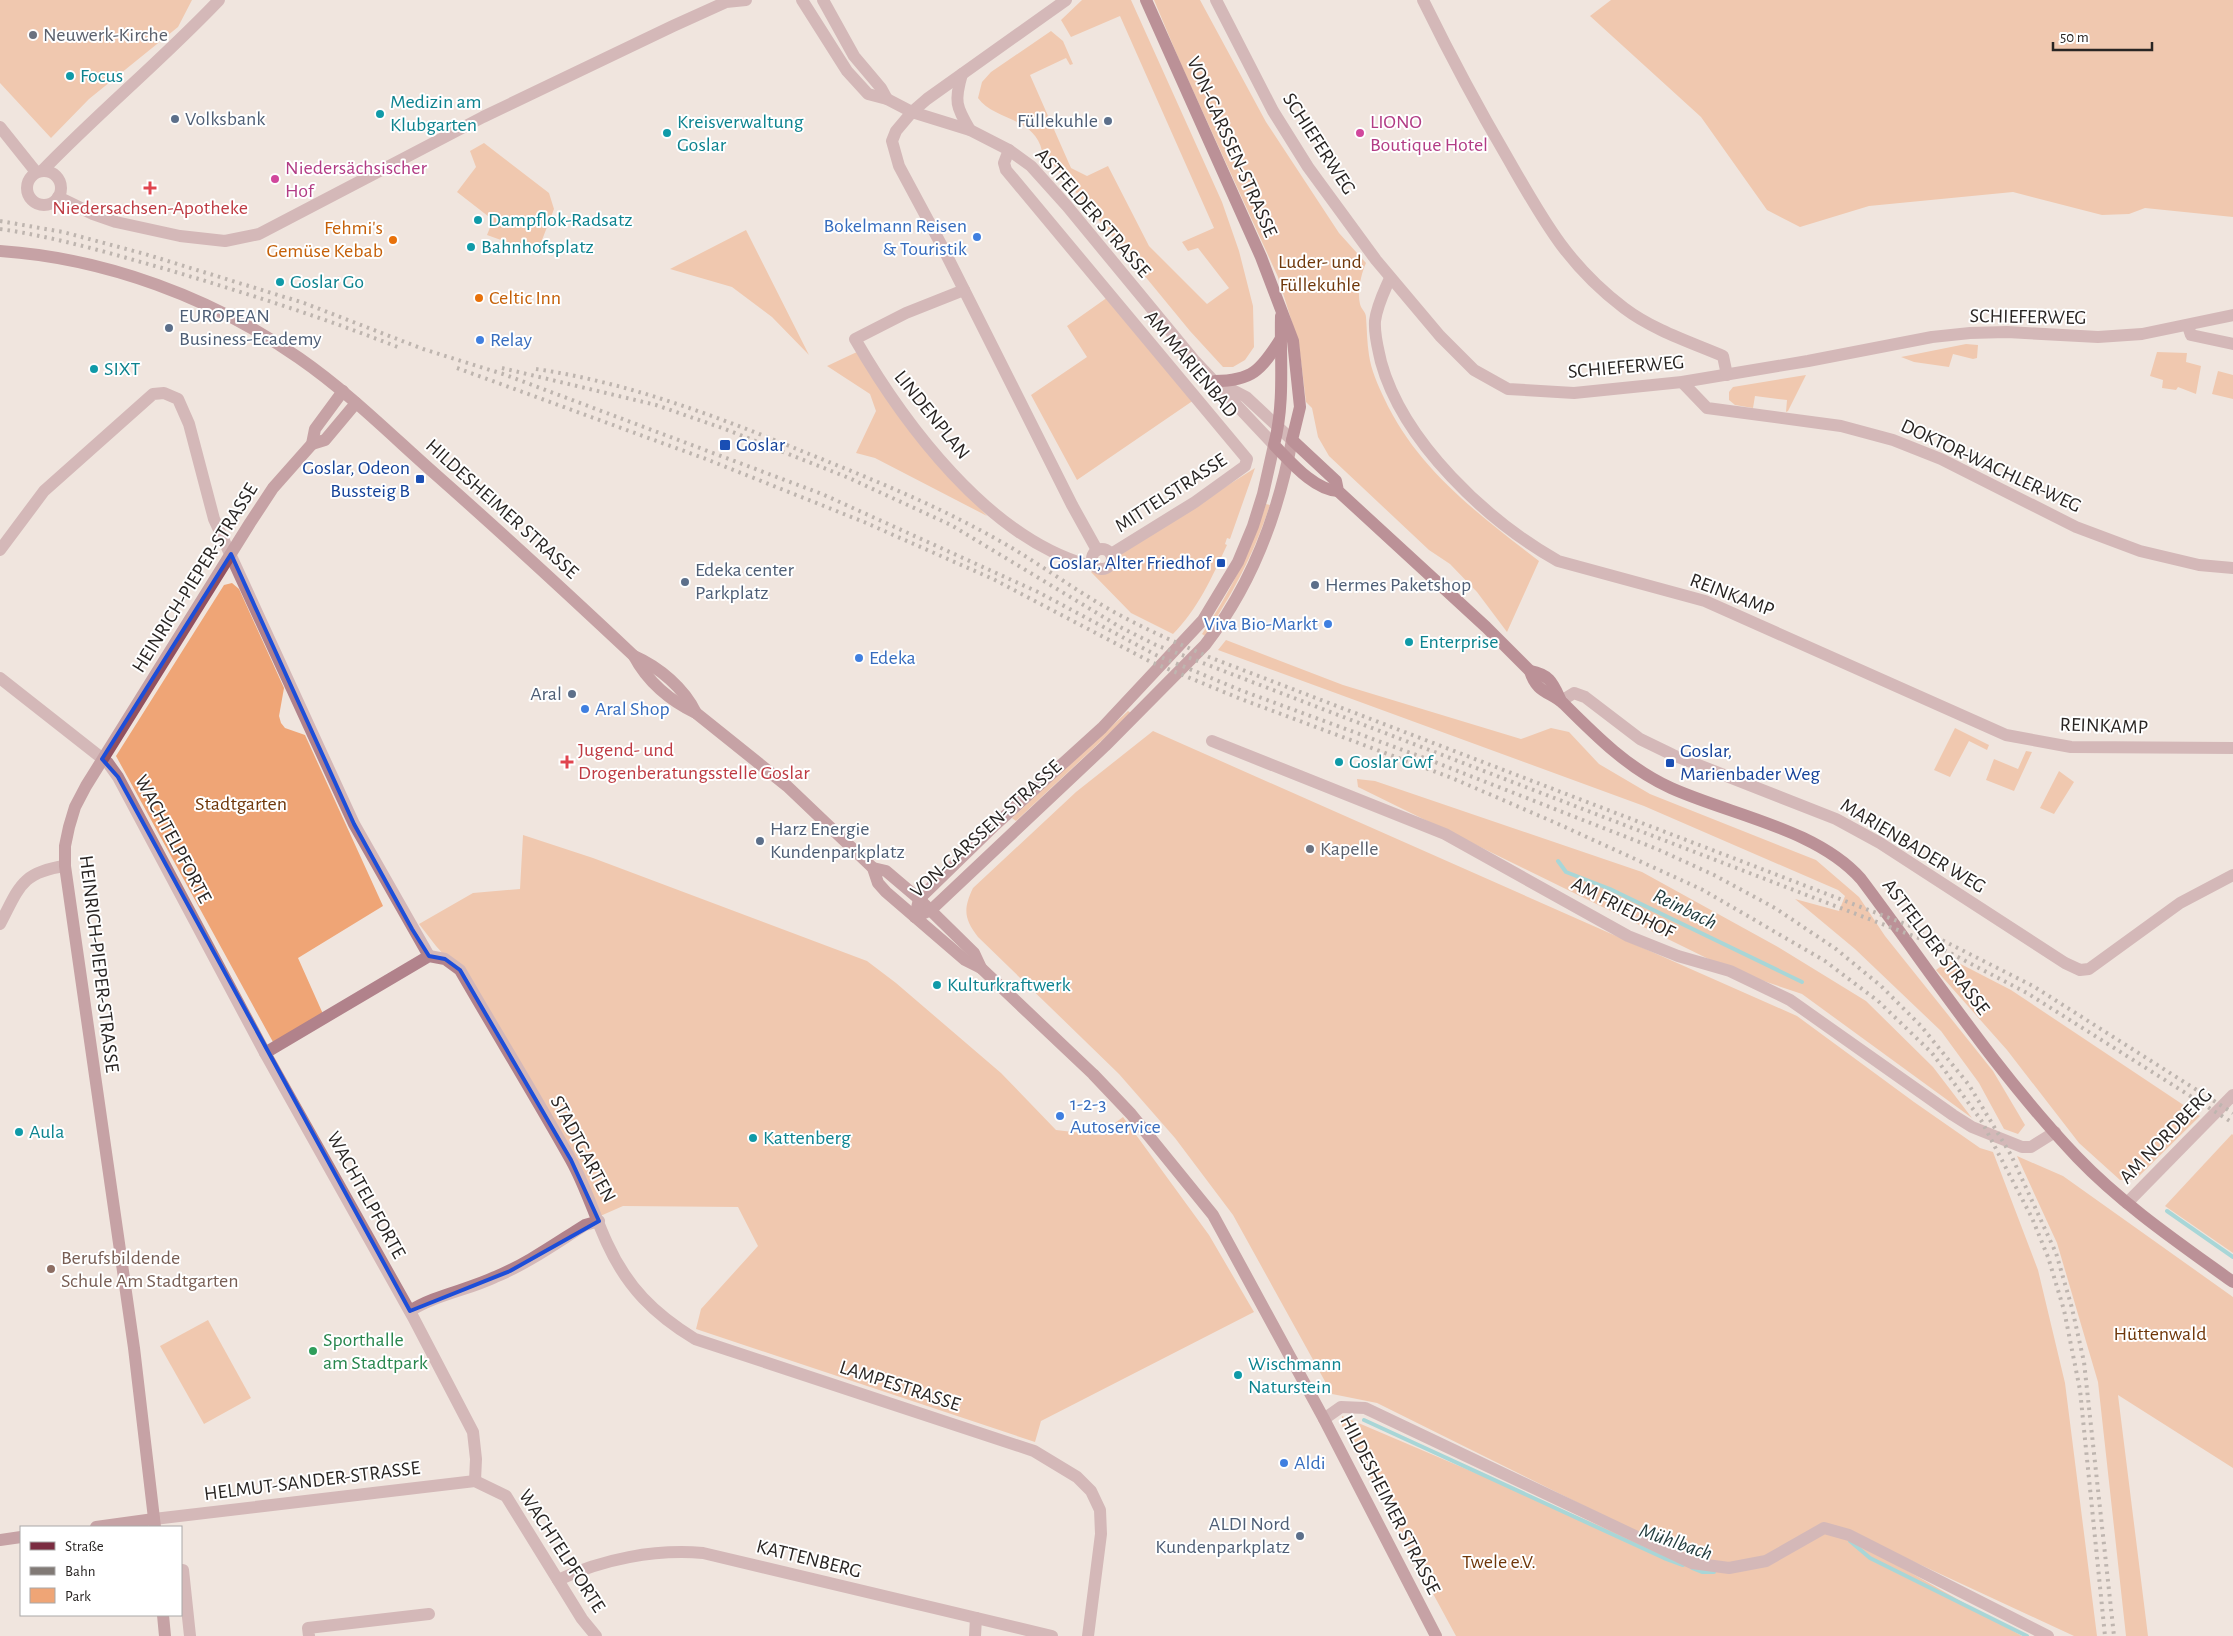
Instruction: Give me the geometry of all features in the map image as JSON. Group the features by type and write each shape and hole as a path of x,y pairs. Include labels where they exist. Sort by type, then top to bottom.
{"main road":[{"name":"VON-GARSSEN-STRASSE","path":"1146,0 1261,257 1293,341 1300,408 1292,440"},
{"name":"VON-GARSSEN-STRASSE","path":"1274,445 1279,426 1281,391 1281,311"},
{"path":"1215,381 1231,381 1253,374 1264,365 1280,340"},
{"name":"ASTFELDER STRASSE","path":"1292,440 1336,480 1338,490 1472,614 1530,672 1542,673 1547,677 1552,682 1561,701 1601,741 1642,772 1671,788 1814,844 1846,862 1873,894 1947,997 2054,1132 2094,1173 2127,1203 2233,1282"},
{"name":"ASTFELDER STRASSE","path":"1274,445 1288,460 1327,490 1338,490"}],"street":[{"path":"39,172 49,171 59,179 61,191 52,203 44,205 30,197 28,183 39,172 84,129 184,37 219,0"},
{"path":"58,197 100,217 180,236 224,241 259,234 483,117 727,1 746,0"},
{"name":"ASTFELDER STRASSE","path":"802,0 838,58 856,83 868,94 887,99 912,112 970,130 1010,150 1031,166 1061,199 1176,339 1228,398 1274,445"},
{"name":"ASTFELDER STRASSE","path":"823,0 854,56 881,88 887,99"},
{"path":"1066,0 912,112 896,131 892,141 894,154 1072,505 1097,550"},
{"name":"SCHIEFERWEG","path":"1216,0 1273,111 1308,167 1390,278 1440,336 1474,370 1508,389 1574,393 1682,382 1932,337 2007,332 2098,337 2142,334 2188,326 2233,315"},
{"path":"1423,0 1476,103 1544,223 1572,261 1595,284 1626,309 1662,330 1723,356 1727,375"},
{"path":"962,74 956,94 956,104 970,130"},
{"path":"0,127 39,172"},
{"name":"AM MARIENBAD","path":"1010,150 1004,163 1006,170 1247,460"},
{"name":"HILDESHEIMER STRASSE","path":"0,251 64,260 110,271 194,300 276,343 343,391 490,521 634,656 650,664 689,697 696,713 787,786 873,868 878,883 965,960 981,968 1052,1034 1131,1114 1213,1216 1324,1419 1436,1636"},
{"name":"REINKAMP","path":"1390,278 1379,302 1375,321 1376,341 1386,379 1405,419 1431,455 1469,495 1539,550 1558,561 1705,601 2006,735 2071,747 2233,748"},
{"name":"LINDENPLAN","path":"964,290 906,313 855,339 878,379 915,431 969,489 1012,528 1049,551 1087,565 1092,563 1098,569 1106,569 1112,562 1111,554"},
{"path":"2188,326 2191,335 2233,344"},
{"name":"ASTFELDER STRASSE","path":"1215,381 1246,397 1292,440"},
{"name":"DOKTOR-WACHLER-WEG","path":"1682,382 1706,408 1841,426 1893,440 1941,460 2076,527 2140,551 2199,565 2233,568"},
{"name":"HEINRICH-PIEPER-STRASSE","path":"154,1523 134,1348 65,866 65,846 75,807 102,759 273,488 312,444 315,429 343,391"},
{"path":"0,550 44,491 153,394 159,392 170,394 178,399 189,424 214,520 354,824 428,956 265,1053"},
{"name":"HEINRICH-PIEPER-STRASSE","path":"312,444 325,440 356,403"},
{"name":"VON-GARSSEN-STRASSE","path":"915,917 931,910 1105,746 1205,645 1217,630 1253,569 1280,498 1292,440"},
{"name":"VON-GARSSEN-STRASSE","path":"915,917 919,899 1102,728 1203,620 1238,562 1253,526 1263,494 1274,445"},
{"name":"MITTELSTRASSE","path":"1111,554 1195,502 1245,466 1247,460"},
{"path":"1092,563 1092,556 1097,550 1105,549 1111,554"},
{"name":"WACHTELPFORTE","path":"0,678 102,759 118,777 265,1053 410,1311 473,1432 476,1459 474,1482 506,1496 558,1580 596,1636"},
{"name":"MARIENBADER WEG","path":"1561,701 1574,693 1585,697 1640,739 1673,755 1836,819 1880,843 2065,963 2080,970 2089,969 2147,925 2180,903 2233,875"},
{"name":"AM FRIEDHOF","path":"1212,741 1445,834 1628,936 1678,956 1730,972 1790,1000 1972,1127 2022,1147 2031,1146 2054,1132"},
{"path":"0,924 22,884 30,876 42,870 65,866"},
{"name":"HILDESHEIMER STRASSE","path":"873,868 886,871 931,910 974,953 981,968"},
{"name":"STADTGARTEN","path":"410,1311 423,1304 468,1289 510,1271 586,1226 599,1221 587,1189 571,1160 460,970 445,959 428,956"},
{"name":"AM NORDBERG","path":"2127,1203 2233,1095"},
{"name":"LAMPESTRASSE","path":"599,1221 616,1261 648,1305 673,1325 695,1339 1021,1446 1034,1451 1077,1477 1091,1492 1100,1510 1101,1534 1088,1636"},
{"path":"1324,1419 1341,1407 1365,1408 1692,1563 1729,1568 1766,1561 1824,1528 1849,1535 2048,1636"},
{"name":"HELMUT-SANDER-STRASSE","path":"154,1523 474,1482"},
{"path":"110,1526 154,1523"},
{"path":"0,1540 20,1537"},
{"name":"KATTENBERG","path":"558,1580 579,1570 652,1553 678,1551 703,1554 1052,1636"},
{"path":"182,1570 184,1570 190,1636"},
{"path":"309,1636 308,1628 429,1614"},
{"path":"163,1616 165,1636"},
{"path":"975,1636 976,1618"}],"highlighted area":[{"path":"231,554 354,824 429,956 445,959 460,970 571,1160 599,1221 510,1271 410,1311 118,777 102,759"}],"green space":[{"path":"0,0 192,0 178,27 89,99 51,138 0,83"},
{"path":"1082,0 1131,0 1222,202 1239,251 1253,306 1254,347 1245,360 1233,367 1223,367 1190,331 1042,151 1038,140 1031,131 1023,125 993,111 978,98 982,82 991,72 1051,31 1063,41 1073,64 1070,65 1066,58 1030,75 1071,168 1087,176 1108,166 1149,246 1207,304 1229,288 1198,248 1188,251 1182,242 1214,228 1120,16 1071,37 1061,20"},
{"name":"Luder- und Füllekuhle","path":"1154,0 1200,0 1266,122 1339,233 1366,263 1360,283 1359,299 1366,315 1371,366 1384,398 1414,447 1451,488 1494,526 1539,561 1507,632 1477,592 1450,564 1429,550 1329,456 1318,437 1312,408 1306,402 1299,345 1278,277 1180,62"},
{"path":"1611,0 2233,0 2233,217 2145,208 2129,214 2102,215 2013,192 1869,206 1800,227 1767,210 1701,117 1590,16"},
{"path":"484,143 549,193 554,209 537,253 487,235 493,220 457,192 476,167 470,151"},
{"path":"746,230 809,355 772,317 732,287 670,269"},
{"path":"1108,297 1194,400 1077,480 1031,395 1087,357 1067,326"},
{"path":"1966,344 1978,345 1977,358 1973,359 1953,354 1949,367 1914,362 1901,357"},
{"path":"859,351 940,465 987,516 875,458 856,453 876,411 870,394 827,366"},
{"path":"2157,352 2187,353 2186,362 2201,366 2196,394 2178,387 2176,390 2162,388 2163,380 2150,376"},
{"path":"2218,371 2233,375 2233,399 2212,394"},
{"path":"1806,375 1786,412 1787,400 1755,396 1753,408 1735,405 1729,400 1729,392 1733,387"},
{"path":"1255,468 1230,539 1227,538 1225,544 1227,545 1216,569 1190,614 1173,634 1131,613 1091,572"},
{"path":"1266,504 1270,505 1250,557 1225,604 1205,636 1202,634 1222,603 1247,555"},
{"name":"Stadtgarten","path":"232,583 239,589 284,688 279,716 281,723 285,728 305,735 383,906 298,958 323,1014 273,1042 116,756 224,585"},
{"path":"1226,640 1343,685 1521,739 1551,728 1569,732 1599,764 1650,794 1816,860 1859,897 1885,936 1993,1071 2025,1125 2018,1134 2004,1129 1979,1083 1941,1031 1855,949 1795,899 1839,911 1845,896 1838,890 1644,806 1218,650"},
{"path":"1128,711 1131,713 1016,821 1012,818"},
{"path":"1955,728 1989,745 1987,750 1969,741 1950,777 1934,770"},
{"path":"1153,731 1797,1016 1980,1148 1993,1152 2038,1270 2065,1383 2097,1636 2074,1636 1850,1532 1824,1525 1766,1559 1728,1566 1697,1562 1377,1403 1332,1394 1233,1215 1175,1138 1119,1074 978,937 970,925 966,914 966,908 973,888 1076,792"},
{"path":"2026,751 2032,752 2014,791 1986,780 1994,759 2018,769"},
{"path":"2059,771 2074,782 2054,814 2040,808"},
{"path":"1357,779 1375,781 1642,872 1778,947 1866,1001 1933,1067 1972,1118 1802,994 1731,970 1358,787"},
{"name":"Kattenberg","path":"523,835 593,858 867,961 896,983 1001,1073 1056,1130 1099,1135 1123,1117 1209,1235 1254,1312 1041,1421 1035,1442 696,1329 701,1309 758,1246 738,1207 623,1206 598,1217 454,966 419,924 473,893 520,889"},
{"path":"1951,959 2011,990 2200,1116 2135,1180 2120,1180 2079,1143 2007,1050 1936,970"},
{"path":"2233,1135 2233,1253 2165,1206"},
{"name":"Hüttenwald","path":"2017,1156 2063,1176 2233,1297 2233,1468 2118,1395 2148,1636 2126,1636 2098,1382 2057,1243"},
{"path":"208,1320 251,1398 204,1424 160,1346"},
{"name":"Twele e.V.","path":"1342,1416 1694,1566 1730,1570 1824,1530 1848,1537 2022,1636 1456,1636 1342,1426"}],"waterway":[{"name":"Reinbach","path":"1558,861 1566,872 1610,889 1802,982"},
{"path":"2167,1211 2233,1257"},
{"name":"Mühlbach","path":"1364,1420 1683,1565"},
{"name":"Mühlbach","path":"1850,1541 1870,1558 2027,1636"},
{"name":"Mühlbach","path":"1692,1568 1702,1572 1714,1572"}],"railway":[{"path":"0,221 63,232 145,254 304,303 423,349 503,374 822,494 1038,592 1156,655 1240,690 1427,759 1657,849 1714,875 1775,908 1836,949 1881,986 1921,1026 1969,1085 2011,1155 2056,1253 2072,1308 2084,1362 2114,1636"},
{"path":"0,229 62,241 162,268 282,305 400,348"},
{"path":"457,368 706,459 864,522 993,579 1151,662 1241,699 1452,778 1556,823 1703,890 1825,961 1878,1001 1932,1053 1981,1120 2032,1218 2048,1257 2064,1310 2080,1390 2105,1636"},
{"path":"502,368 656,405 725,429 849,478 951,525 1120,627 1156,645 1929,942 2027,993 2233,1123"},
{"path":"536,369 606,383 675,403 833,464 952,516 1012,548 1119,615 1209,657 1926,932 2033,986 2233,1113"}],"place":[{"name":"Neuwerk-Kirche","path":"33,35"},
{"name":"Focus","path":"70,76"},
{"name":"Medizin am Klubgarten","path":"380,114"},
{"name":"Volksbank","path":"175,119"},
{"name":"Füllekuhle","path":"1108,121"},
{"name":"Kreisverwaltung Goslar","path":"667,133"},
{"name":"LIONO Boutique Hotel","path":"1360,133"},
{"name":"Niedersächsischer Hof","path":"275,179"},
{"name":"Niedersachsen-Apotheke","path":"150,188"},
{"name":"Dampflok-Radsatz","path":"478,220"},
{"name":"Bokelmann Reisen & Touristik","path":"977,237"},
{"name":"Fehmi's Gemüse Kebab","path":"393,240"},
{"name":"Bahnhofsplatz","path":"471,247"},
{"name":"Goslar Go","path":"280,282"},
{"name":"Celtic Inn","path":"479,298"},
{"name":"EUROPEAN Business-Ecademy","path":"169,328"},
{"name":"Relay","path":"480,340"},
{"name":"SIXT","path":"94,369"},
{"name":"Goslar","path":"725,445"},
{"name":"Goslar, Odeon Bussteig B","path":"420,479"},
{"name":"Goslar, Alter Friedhof","path":"1221,563"},
{"name":"Edeka center Parkplatz","path":"685,582"},
{"name":"Hermes Paketshop","path":"1315,585"},
{"name":"Viva Bio-Markt","path":"1328,624"},
{"name":"Enterprise","path":"1409,642"},
{"name":"Edeka","path":"859,658"},
{"name":"Aral","path":"572,694"},
{"name":"Aral Shop","path":"585,709"},
{"name":"Jugend- und Drogenberatungsstelle Goslar","path":"567,762"},
{"name":"Goslar Gwf","path":"1339,762"},
{"name":"Goslar, Marienbader Weg","path":"1670,763"},
{"name":"Harz Energie Kundenparkplatz","path":"760,841"},
{"name":"Kapelle","path":"1310,849"},
{"name":"Kulturkraftwerk","path":"937,985"},
{"name":"1-2-3 Autoservice","path":"1060,1116"},
{"name":"Aula","path":"19,1132"},
{"name":"Kattenberg","path":"753,1138"},
{"name":"Berufsbildende Schule Am Stadtgarten","path":"51,1269"},
{"name":"Sporthalle am Stadtpark","path":"313,1351"},
{"name":"Wischmann Naturstein","path":"1238,1375"},
{"name":"Aldi","path":"1284,1463"},
{"name":"ALDI Nord Kundenparkplatz","path":"1300,1536"}]}
